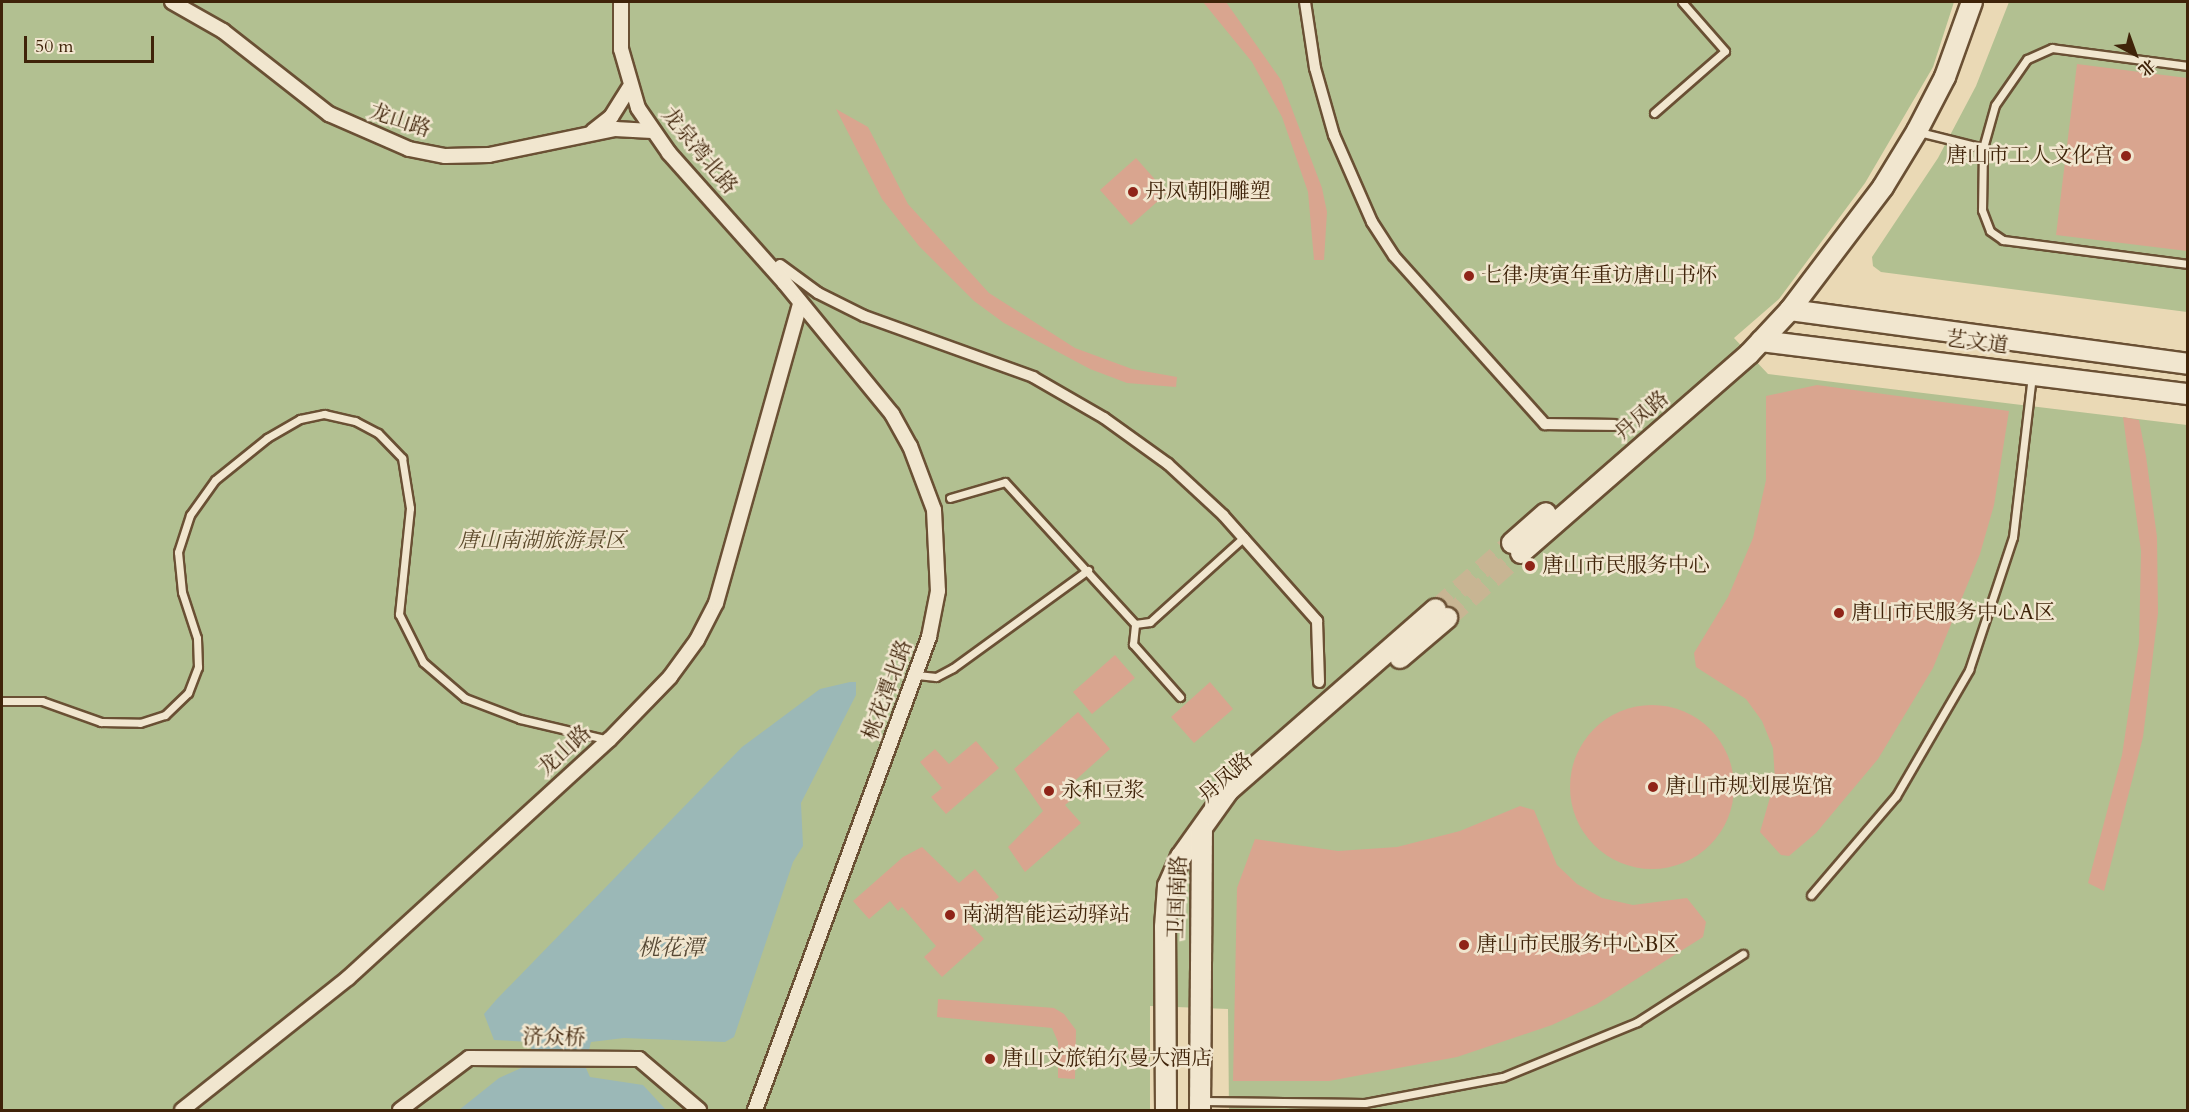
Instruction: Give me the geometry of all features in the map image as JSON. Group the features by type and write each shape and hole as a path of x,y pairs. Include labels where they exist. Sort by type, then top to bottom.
{"main road":[{"name":"丹凤路","path":"1790,310 1750,337 1516,548 1761,341 1790,310 1883,187 1917,131 1946,77 1972,2"},
{"name":"艺文道","path":"1790,310 2187,364"},
{"name":"艺文道","path":"1761,341 2187,394"},
{"name":"丹凤路","path":"1202,831 1441,613"},
{"name":"卫国南路","path":"1200,1106 1202,831"},
{"name":"卫国南路","path":"1166,1110 1168,886 1181,857 1202,831"}],"street":[{"name":"龙山路","path":"172,2 223,31 329,114 384,142 445,156 489,155 615,129 652,131"},
{"name":"龙泉湾北路","path":"621,2 621,49 629,88 652,131 800,304"},
{"path":"1305,2 1315,68 1334,135 1372,222 1394,256 1545,424 1614,425"},
{"path":"587,135 611,117 629,88"},
{"path":"780,265 818,293 864,316 1033,377 1069,397 1168,464 1244,537 1317,621 1319,682"},
{"name":"龙山路","path":"182,1110 200,1104 348,978 609,740 670,677 697,640 716,603 800,304"},
{"name":"桃花潭北路","path":"755,1110 917,675 938,591 930,499 892,414 800,304"},
{"name":"济众桥","path":"400,1110 469,1058 639,1059 699,1110"}],"lane":[{"path":"1654,113 1725,51 1682,2"},
{"path":"2187,66 2040,49 2027,59 1995,105 1983,148 1984,222 2003,240 2187,264"},
{"path":"1917,131 1983,148"},
{"path":"1811,895 1896,796 1969,670 2013,537 2032,374"},
{"path":"2,701 42,701 101,722 140,723 165,715 188,693 198,667 197,638 182,592 178,552 190,515 215,480 267,438 300,419 324,414 355,421 378,433 402,458 410,508 399,614 423,662 465,698 520,719 609,740"},
{"path":"950,498 1005,482 1135,624 1133,644 1180,697"},
{"path":"1135,624 1149,622 1244,537"},
{"path":"917,675 936,677 953,669 1088,570"},
{"path":"1200,1106 1365,1103 1415,1097 1503,1077 1637,1022 1743,954"}],"green space":[{"name":"唐山南湖旅游景区","path":"2,2 1954,2 1933,67 1865,183 1779,299 1734,338 1768,374 2187,425 2187,1110 1229,1110 1228,1009 1150,1006 1150,1110 2,1110"},
{"path":"2009,2 2187,2 2187,312 1881,272 1873,266 1872,257 1938,158 1976,86"}],"water":[{"name":"桃花潭","path":"856,682 856,695 801,803 803,846 793,862 734,1037 725,1042 624,1038 591,1042 585,1066 590,1077 643,1085 666,1110 459,1110 499,1078 532,1063 531,1042 494,1040 484,1014 496,1000 742,747 820,689"}],"building":[{"path":"1203,2 1226,2 1281,80 1322,188 1327,212 1324,260 1314,260 1308,192 1282,117 1252,62"},
{"name":"唐山市工人文化宫","path":"2077,64 2187,78 2187,251 2056,235"},
{"path":"836,109 868,127 908,204 989,293 1075,348 1132,369 1177,377 1176,387 1127,383 1090,369 1004,323 974,301 919,246 882,199"},
{"name":"丹凤朝阳雕塑","path":"1136,158 1167,193 1131,225 1100,190"},
{"name":"唐山市民服务中心A区","path":"1817,385 2009,411 1994,505 1980,554 1933,668 1878,759 1816,833 1789,856 1781,855 1760,832 1775,780 1773,748 1762,721 1746,699 1696,667 1694,653 1728,597 1753,538 1766,480 1766,396"},
{"path":"2123,417 2139,420 2146,456 2157,537 2158,613 2143,737 2104,891 2088,883 2122,755 2139,643 2141,551"},
{"path":"1115,655 1135,678 1092,714 1073,692"},
{"path":"1210,682 1233,709 1194,743 1171,717"},
{"name":"唐山市规划展览馆","path":"1652,705 1683,711 1710,729 1728,756 1734,787 1728,818 1710,845 1683,863 1652,869 1621,863 1594,845 1576,818 1570,787 1576,756 1594,729 1621,711"},
{"name":"永和豆浆","path":"1078,712 1110,749 1068,787 1076,796 1065,805 1081,823 1025,872 1008,847 1043,811 1014,769"},
{"path":"976,741 999,768 946,814 931,797 942,788 920,762 935,749 949,764"},
{"name":"唐山市民服务中心B区","path":"1520,806 1534,810 1557,865 1577,884 1602,898 1633,905 1687,898 1706,922 1703,937 1597,1004 1552,1025 1457,1057 1329,1081 1233,1081 1237,888 1255,839 1338,851 1397,847 1460,831"},
{"name":"南湖智能运动驿站","path":"922,847 959,883 975,869 999,897 969,923 984,939 942,977 924,957 936,946 902,907 898,911 890,901 869,919 853,901 903,857"},
{"path":"938,999 1054,1008 1064,1014 1076,1030 1075,1079 1058,1078 1058,1042 1052,1028 937,1017"}],"tunnel":[{"path":"1436,609 1512,543"},
{"path":"1447,618 1521,553"}],"place":[{"name":"唐山市工人文化宫","path":"2126,156"},
{"name":"丹凤朝阳雕塑","path":"1133,192"},
{"name":"七律·庚寅年重访唐山书怀","path":"1469,276"},
{"name":"唐山市民服务中心","path":"1530,566"},
{"name":"唐山市民服务中心A区","path":"1839,613"},
{"name":"唐山市规划展览馆","path":"1653,787"},
{"name":"永和豆浆","path":"1049,791"},
{"name":"南湖智能运动驿站","path":"950,915"},
{"name":"唐山市民服务中心B区","path":"1464,945"},
{"name":"唐山文旅铂尔曼大酒店","path":"990,1059"}]}
